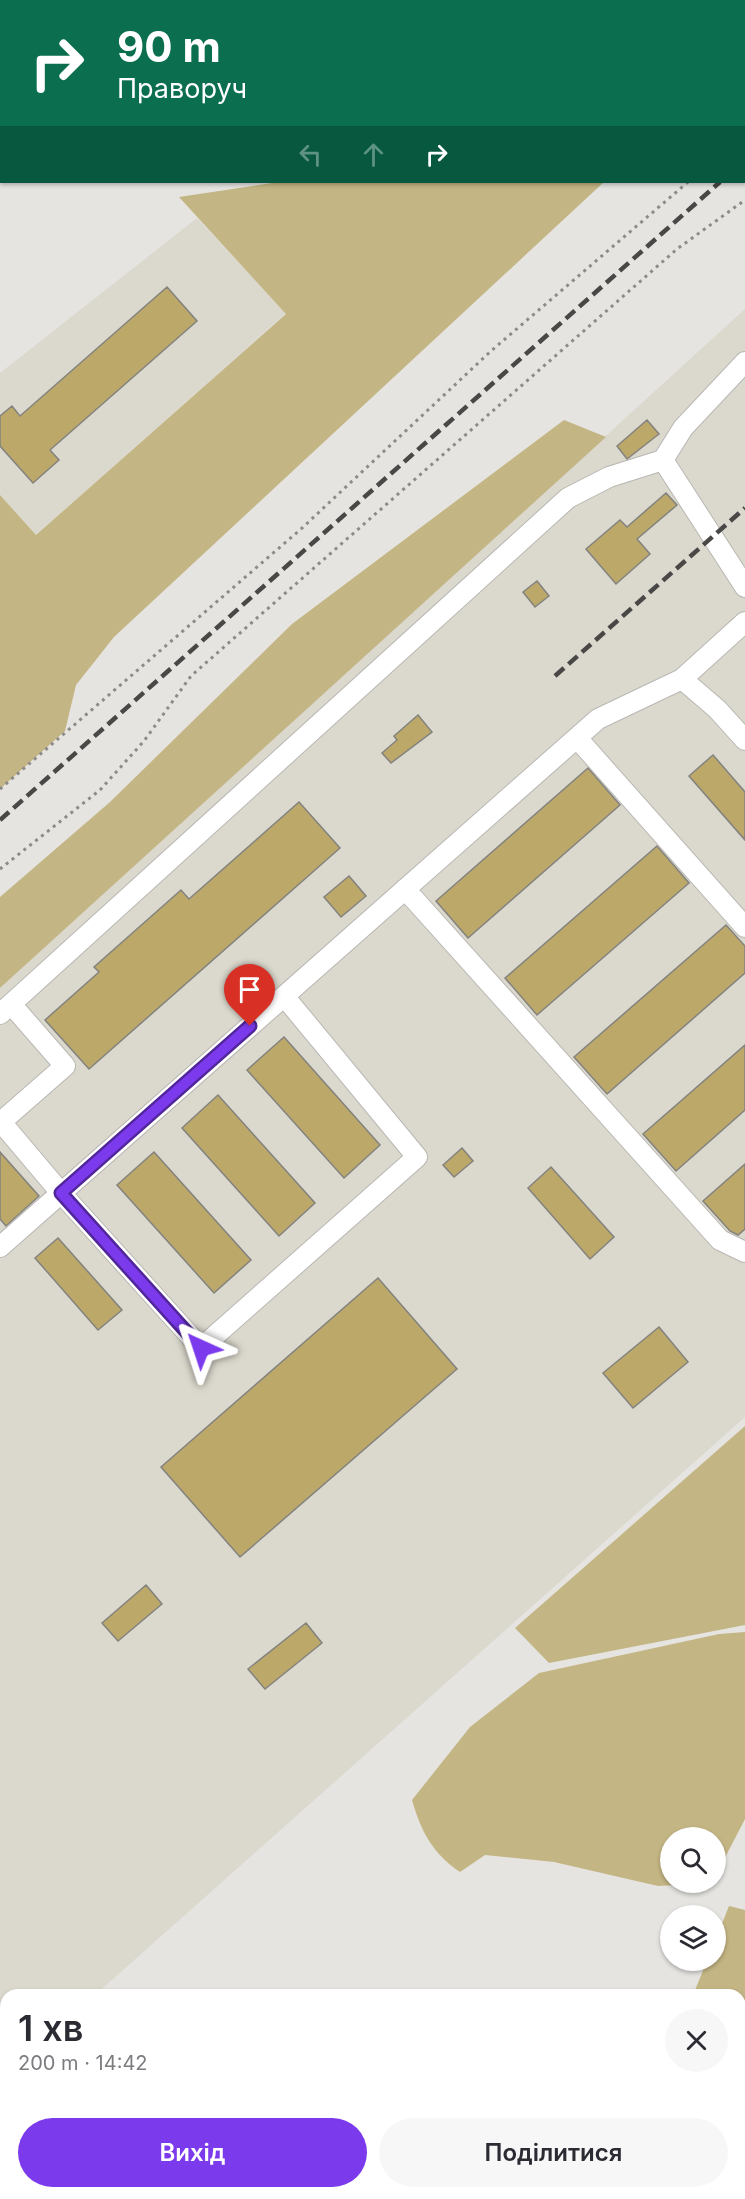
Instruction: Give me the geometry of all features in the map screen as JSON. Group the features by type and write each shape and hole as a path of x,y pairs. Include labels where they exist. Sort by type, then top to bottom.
{"lane":[{"path":"284,996 417,1157 201,1348 61,1193 1,1122 65,1066 5,1009 568,498 609,477 663,460 683,428 745,362"},
{"path":"663,460 745,586"},
{"path":"0,1247 598,720 682,679 745,622"},
{"path":"682,679 717,709 745,740"},
{"path":"577,738 745,927"},
{"path":"405,889 720,1240 745,1252"}],"path":[{"path":"0,789 301,529 491,351 687,183"},
{"path":"0,869 100,790 144,741 191,676 677,249 745,200"}],"shaded area":[{"path":"272,183 603,183 114,637 76,685 65,731 0,789 0,495 36,535 286,314 179,197"},
{"path":"197,218 286,313 36,535 0,495 0,373"},
{"path":"745,309 745,1417 102,1989 0,1989 0,988"},
{"path":"564,420 606,437 0,988 0,897 110,802 292,624"},
{"path":"745,1426 745,1625 549,1663 515,1628"},
{"path":"745,1632 745,1819 726,1856 726,1827 660,1827 660,1886 658,1886 554,1862 485,1855 460,1872 435,1849 419,1822 412,1800 470,1727 539,1673 719,1634"},
{"path":"729,1906 745,1910 745,1989 695,1989 703,1971 726,1971 726,1914"}],"building":[{"path":"167,287 197,321 50,450 59,460 33,483 0,446 0,416 12,406 20,416"},
{"path":"647,420 659,434 627,459 617,446"},
{"path":"666,493 677,505 637,539 650,554 616,584 586,549 620,520 627,527"},
{"path":"537,581 549,596 535,607 523,592"},
{"path":"418,715 432,732 391,763 382,753 397,740 394,736"},
{"path":"713,755 745,792 745,840 689,776"},
{"path":"588,768 620,805 468,938 436,901"},
{"path":"299,802 340,848 89,1069 45,1020 99,972 94,967 181,890 189,899"},
{"path":"657,846 689,883 537,1015 505,978"},
{"path":"349,876 366,896 341,917 324,897"},
{"path":"726,925 745,946 745,973 607,1094 574,1057"},
{"path":"284,1037 380,1145 344,1178 247,1070"},
{"path":"745,1045 745,1110 676,1171 643,1134"},
{"path":"218,1095 315,1203 279,1236 182,1128"},
{"path":"462,1148 473,1161 454,1177 443,1165"},
{"path":"0,1152 39,1196 6,1226 0,1219"},
{"path":"154,1152 251,1260 214,1293 117,1185"},
{"path":"745,1164 745,1229 738,1235 730,1231 703,1201"},
{"path":"551,1167 614,1237 590,1259 528,1188"},
{"path":"58,1238 122,1310 98,1330 35,1258"},
{"path":"378,1278 457,1369 240,1557 161,1467"},
{"path":"659,1327 688,1362 633,1408 603,1373"},
{"path":"146,1585 162,1604 118,1641 102,1623"},
{"path":"306,1623 322,1643 265,1689 248,1669"}],"railway":[{"path":"0,820 719,183"},
{"path":"555,676 745,508"}],"route":[{"path":"201,1348 61,1193 250,1026"}]}
